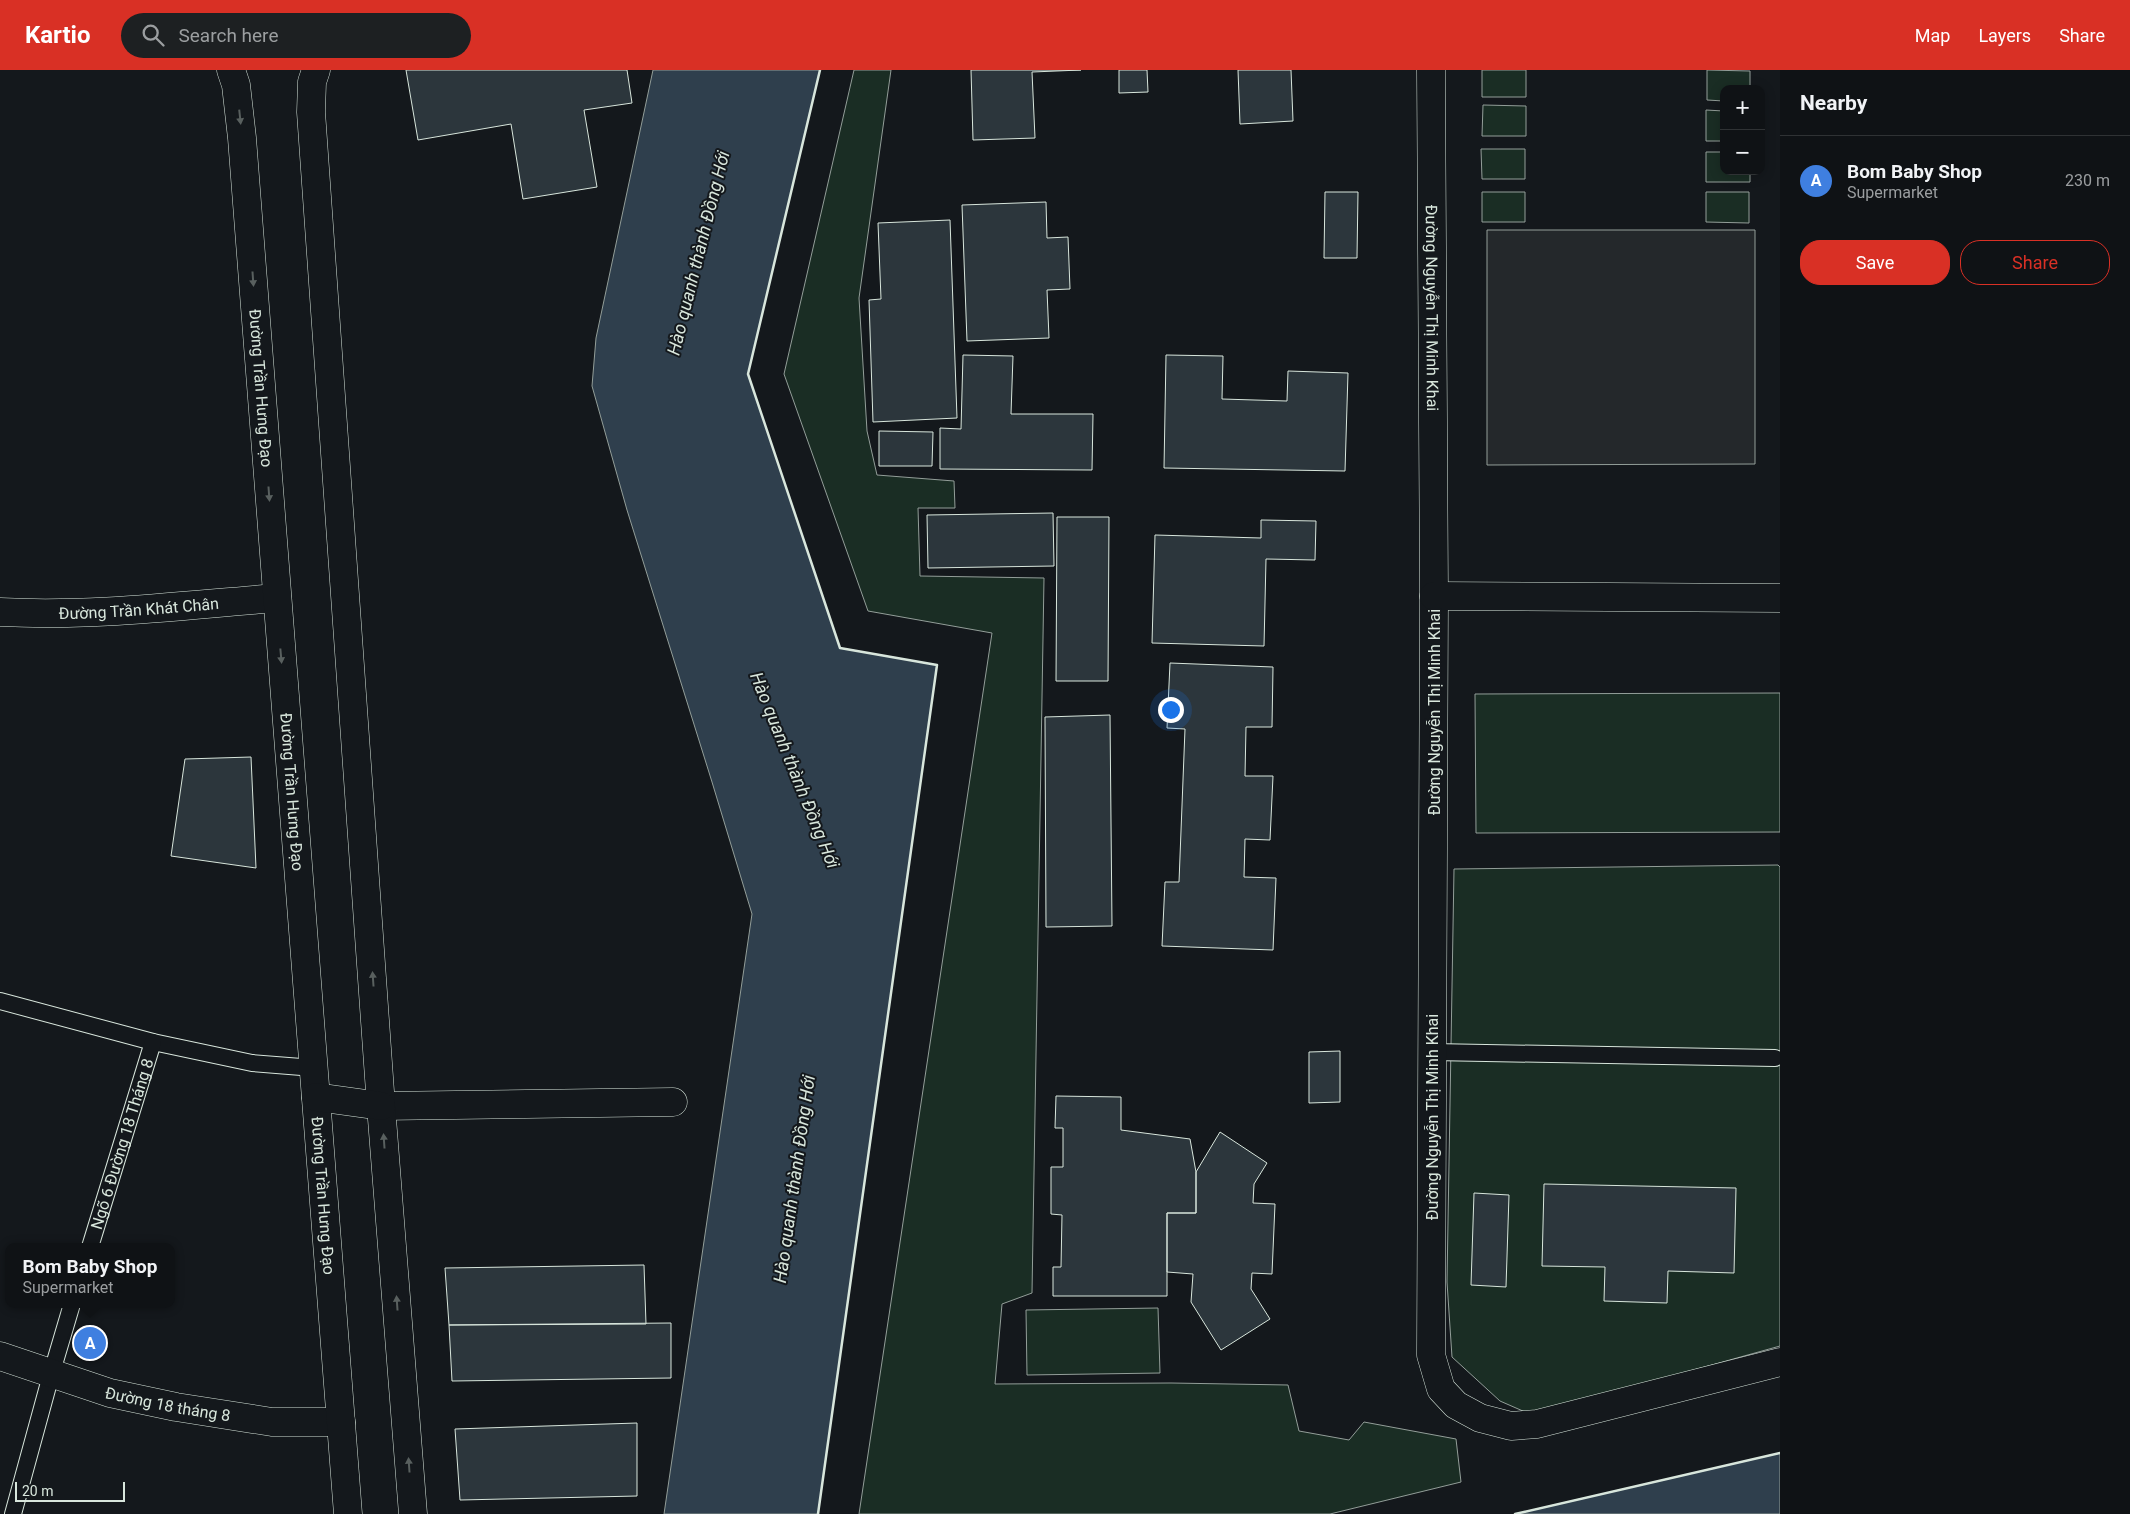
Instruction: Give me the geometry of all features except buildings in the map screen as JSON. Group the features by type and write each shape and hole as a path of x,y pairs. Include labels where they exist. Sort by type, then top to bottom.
{"main road":[{"name":"Đường Trần Hưng Đạo","path":"230,70 236,85 242,138 348,1514"},
{"path":"316,70 312,82 311,112 413,1514"},
{"name":"Đường Nguyễn Thị Minh Khai","path":"1431,70 1434,596 1431,1355 1441,1389 1456,1405 1480,1418 1511,1426 1537,1424 1780,1362"},
{"path":"1434,596 1780,598"},
{"name":"Đường Trần Khát Chân","path":"0,612 44,614 102,612 277,598"},
{"path":"316,1097 382,1106 673,1102"},
{"name":"Đường 18 tháng 8","path":"0,1356 110,1393 176,1407 272,1422 340,1422"}],"lane":[{"path":"0,1001 153,1042 252,1063 314,1068"},
{"name":"Ngõ 6 Đường 18 Tháng 8","path":"91,1243 153,1042"},
{"path":"1432,1052 1775,1058"},
{"path":"13,1514 71,1308"}],"green space":[{"path":"854,70 891,70 859,298 867,431 877,475 954,481 955,508 918,508 920,576 1044,578 1032,1293 1002,1304 995,1384 1171,1383 1288,1385 1299,1431 1349,1440 1364,1422 1456,1439 1461,1482 1330,1514 859,1514 992,633 868,611 784,374"},
{"path":"1482,70 1526,70 1526,97 1482,97"},
{"path":"1707,70 1750,71 1750,85 1720,85 1720,101 1707,100"},
{"path":"1483,105 1526,106 1526,136 1482,136"},
{"path":"1706,110 1720,111 1720,141 1706,141"},
{"path":"1481,149 1525,149 1525,179 1482,179"},
{"path":"1706,152 1720,152 1720,175 1750,175 1750,182 1706,182"},
{"path":"1482,192 1525,192 1525,222 1482,222"},
{"path":"1706,192 1749,192 1749,223 1706,222"},
{"path":"1780,693 1780,832 1476,833 1475,694"},
{"path":"1778,865 1780,867 1780,1346 1532,1415 1500,1401 1452,1357 1447,1282 1454,869"},
{"path":"1158,1308 1160,1373 1027,1375 1026,1310"}],"shaded area":[{"path":"1487,230 1755,230 1755,464 1487,465"}],"water":[{"name":"Hào quanh thành Đồng Hới","path":"653,70 820,70 748,374 840,648 937,665 818,1514 664,1514 752,914 627,510 592,386 596,338"},
{"path":"1780,1453 1780,1514 1515,1514"}],"wall":[{"path":"818,1514 937,665 840,648 748,374 820,70"},
{"path":"1515,1514 1780,1453"}],"place":[{"name":"Bom Baby Shop","path":"90,1343"}]}
